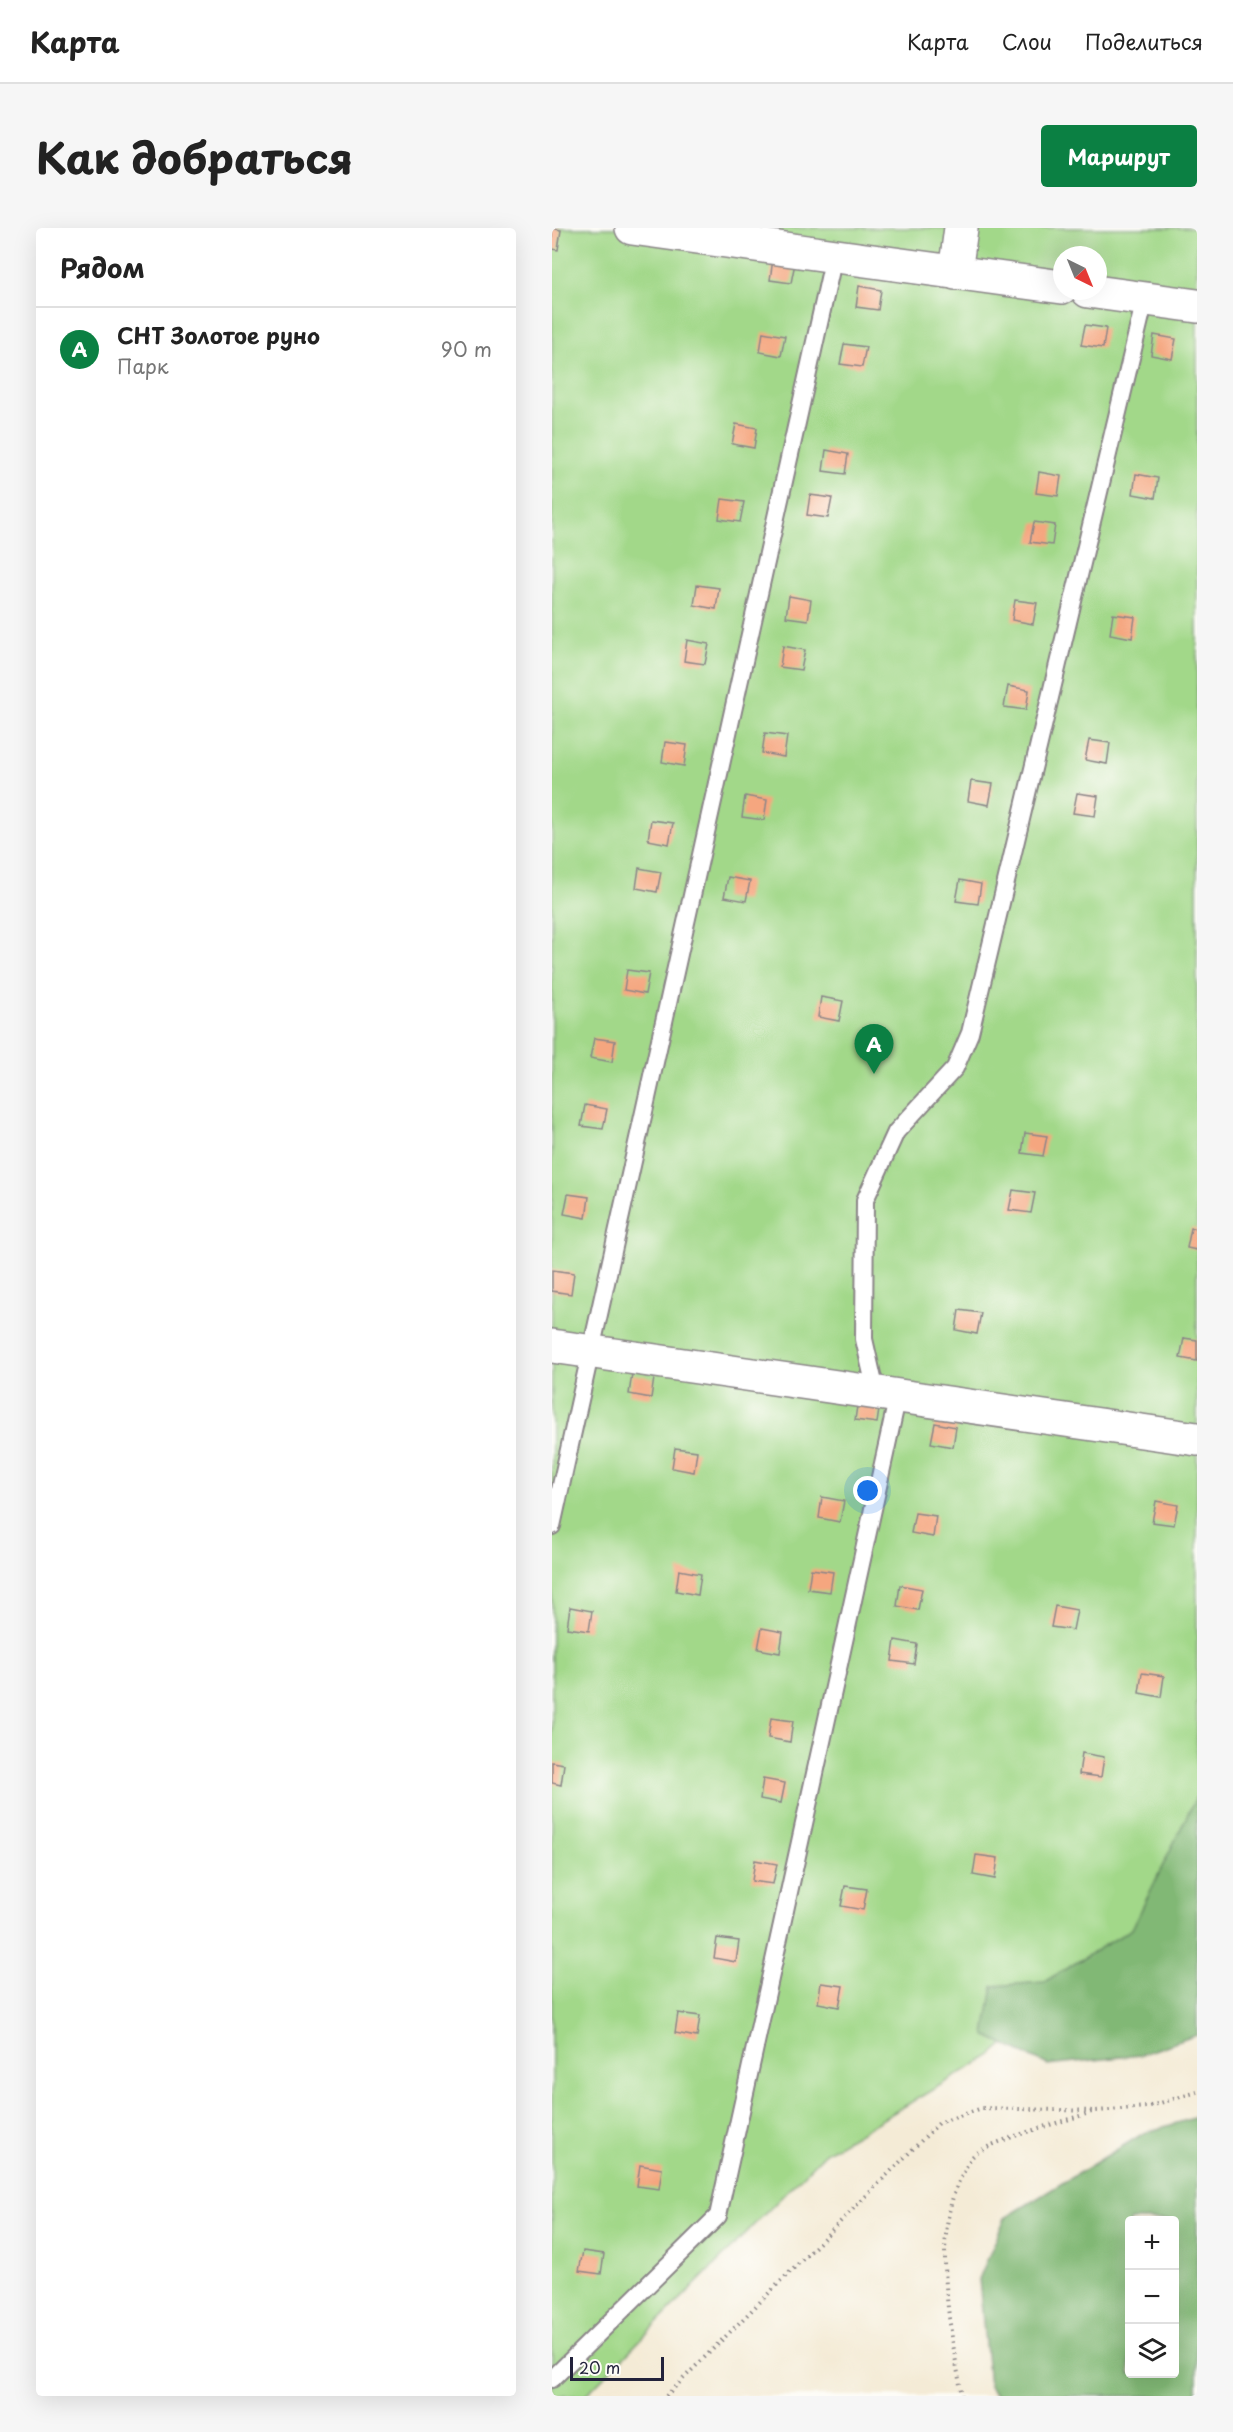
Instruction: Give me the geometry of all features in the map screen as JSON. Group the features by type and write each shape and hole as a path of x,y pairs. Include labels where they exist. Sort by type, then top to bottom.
{"street":[{"path":"632,228 1053,286"},
{"path":"955,273 961,228"},
{"path":"1107,294 1197,306"},
{"path":"552,1346 1197,1439"}],"lane":[{"path":"552,1526 834,256"},
{"path":"552,2379 718,2216 887,1394 864,1339 865,1200 896,1132 955,1068 970,1033 1145,299"}],"path":[{"path":"666,2396 939,2123 982,2108 1096,2111 1147,2107 1197,2091"},
{"path":"962,2396 946,2303 946,2233 955,2186 973,2156 1000,2142 1096,2111"}],"green space":[{"path":"552,228 1197,228 1197,1830 1165,1906 990,2056 825,2153 585,2396 552,2396"},
{"path":"1197,1795 1197,2035 1140,2055 1048,2065 985,2035 993,1986 1044,1982 1132,1929"},
{"path":"1197,2117 1197,2396 995,2396 989,2386 979,2279 1005,2218 1144,2133"}],"building":[{"path":"552,228 561,230 558,250 552,249"},
{"path":"773,259 795,263 791,283 770,280"},
{"path":"859,286 881,290 878,310 856,307"},
{"path":"1085,325 1106,328 1103,348 1081,345"},
{"path":"763,332 785,336 781,356 760,352"},
{"path":"1154,335 1176,339 1172,359 1151,355"},
{"path":"844,344 866,347 862,367 840,364"},
{"path":"736,424 757,428 754,448 732,444"},
{"path":"826,450 848,454 845,474 823,471"},
{"path":"1039,472 1061,476 1058,496 1036,493"},
{"path":"1136,474 1158,478 1155,498 1133,494"},
{"path":"810,495 832,498 828,518 807,515"},
{"path":"722,499 744,502 740,522 719,519"},
{"path":"1034,522 1055,525 1052,545 1030,542"},
{"path":"697,585 719,588 716,609 694,605"},
{"path":"789,596 811,600 808,620 786,617"},
{"path":"1015,600 1037,603 1033,624 1012,620"},
{"path":"1113,614 1135,617 1132,638 1110,634"},
{"path":"687,640 709,644 705,664 684,661"},
{"path":"783,646 805,650 801,670 780,667"},
{"path":"1008,686 1029,690 1026,710 1004,707"},
{"path":"765,733 787,736 784,757 762,753"},
{"path":"1089,740 1110,743 1107,764 1085,760"},
{"path":"665,742 687,745 684,766 662,762"},
{"path":"971,781 993,784 989,805 968,801"},
{"path":"1077,793 1098,796 1095,816 1073,813"},
{"path":"745,796 767,800 764,820 742,817"},
{"path":"651,820 673,823 669,844 648,840"},
{"path":"639,868 661,872 657,892 636,888"},
{"path":"728,877 750,881 746,901 724,897"},
{"path":"960,880 981,884 978,904 956,901"},
{"path":"627,970 649,973 645,994 624,990"},
{"path":"821,997 843,1001 839,1021 818,1017"},
{"path":"594,1038 615,1041 612,1062 590,1058"},
{"path":"585,1105 607,1109 603,1129 581,1126"},
{"path":"1025,1133 1047,1136 1043,1156 1022,1153"},
{"path":"1013,1190 1035,1193 1031,1213 1009,1210"},
{"path":"568,1194 589,1197 586,1218 564,1214"},
{"path":"1191,1228 1197,1229 1197,1250 1187,1248"},
{"path":"552,1270 574,1273 571,1294 552,1291"},
{"path":"959,1310 981,1313 977,1334 956,1330"},
{"path":"1184,1338 1197,1340 1197,1361 1180,1358"},
{"path":"632,1374 654,1378 651,1398 629,1394"},
{"path":"858,1399 880,1403 877,1423 855,1420"},
{"path":"935,1423 956,1427 953,1447 931,1443"},
{"path":"675,1448 697,1451 694,1472 672,1468"},
{"path":"822,1497 844,1501 840,1522 819,1518"},
{"path":"1156,1501 1178,1505 1174,1525 1152,1522"},
{"path":"915,1513 936,1516 933,1537 911,1533"},
{"path":"811,1569 833,1572 830,1592 808,1589"},
{"path":"679,1570 701,1574 698,1595 676,1591"},
{"path":"900,1585 922,1589 918,1610 897,1606"},
{"path":"1055,1606 1077,1610 1073,1630 1051,1627"},
{"path":"570,1607 592,1611 589,1631 567,1628"},
{"path":"762,1628 783,1632 780,1653 758,1649"},
{"path":"895,1640 917,1644 914,1664 892,1661"},
{"path":"1142,1673 1164,1676 1161,1697 1139,1693"},
{"path":"771,1718 793,1721 790,1742 768,1738"},
{"path":"1082,1753 1104,1757 1101,1777 1079,1774"},
{"path":"552,1762 564,1764 561,1785 552,1783"},
{"path":"763,1779 785,1783 781,1803 760,1799"},
{"path":"976,1855 998,1858 995,1879 973,1875"},
{"path":"755,1860 777,1864 773,1884 752,1881"},
{"path":"845,1886 867,1889 863,1910 841,1906"},
{"path":"717,1938 739,1941 736,1962 714,1958"},
{"path":"821,1983 843,1986 839,2007 818,2003"},
{"path":"678,2013 700,2016 697,2037 675,2033"},
{"path":"640,2165 662,2169 659,2189 637,2186"},
{"path":"583,2251 604,2254 601,2274 579,2271"}],"place":[{"name":"СНТ Золотое руно","path":"874,1074"}]}
